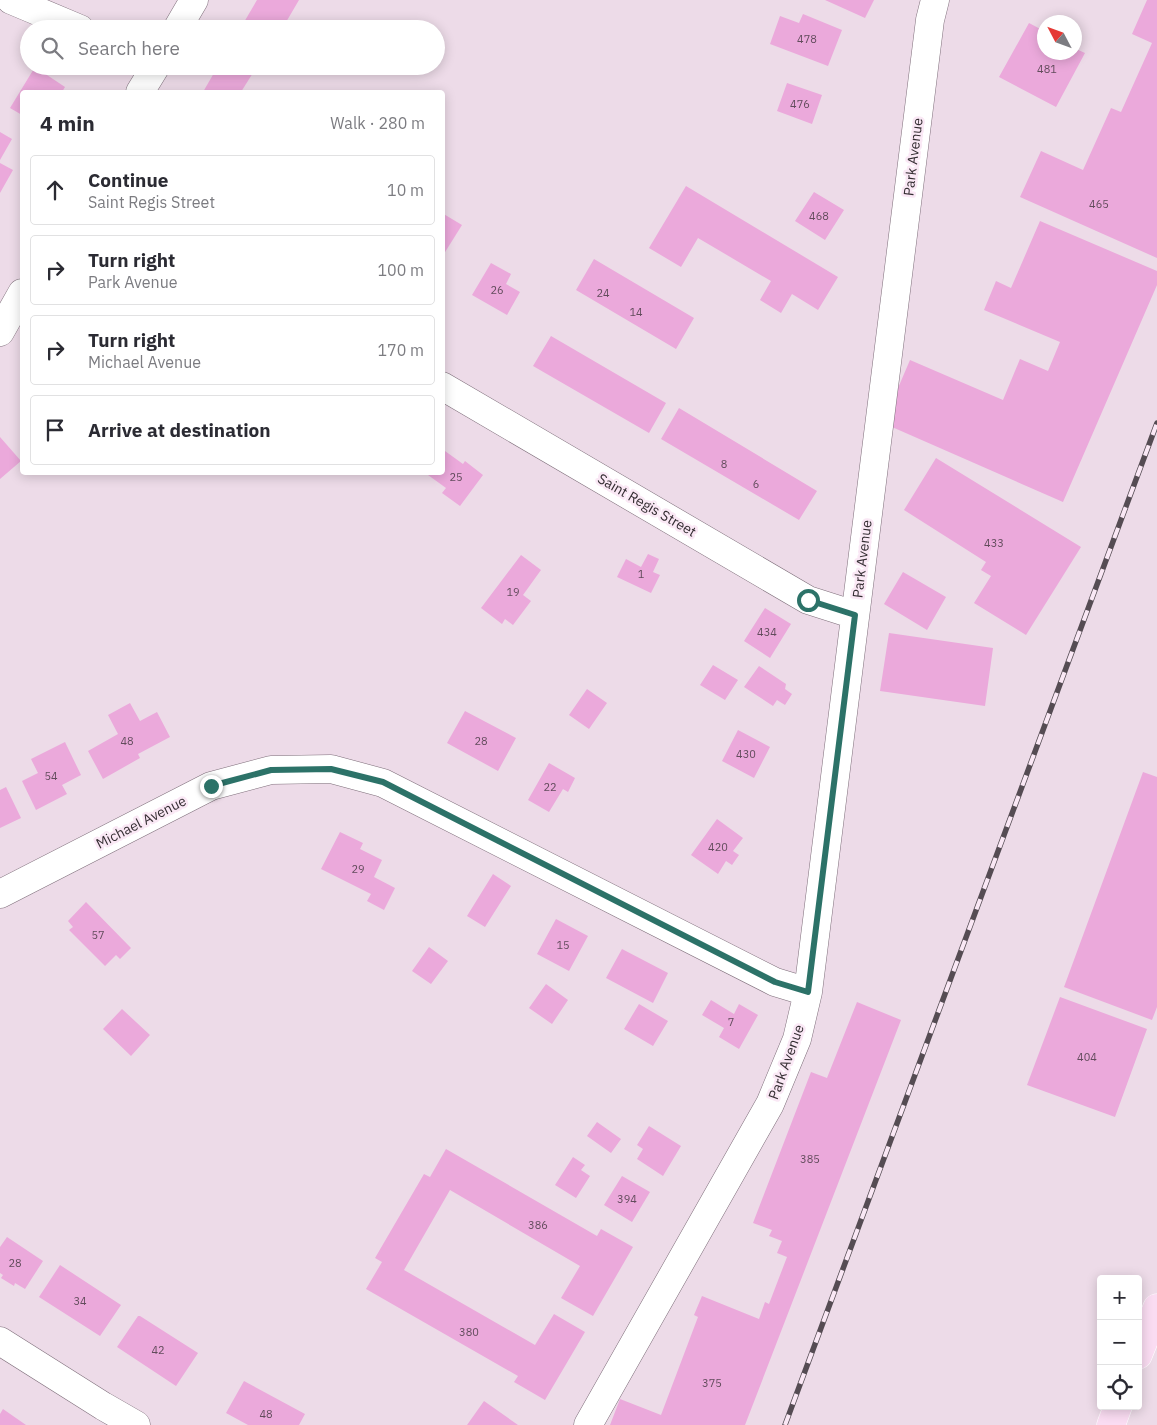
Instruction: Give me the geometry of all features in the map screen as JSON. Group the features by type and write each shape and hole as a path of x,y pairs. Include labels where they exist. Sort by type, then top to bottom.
{"main road":[{"path":"1142,1345 1157,1308"},
{"path":"1111,1425 1117,1410"}],"street":[{"path":"11,0 59,20"},
{"path":"182,20 194,0"},
{"name":"Park Avenue","path":"588,1425 770,1104 797,1039 808,992 930,20 935,0"},
{"path":"141,90 150,75"},
{"path":"0,332 20,297"},
{"name":"Saint Regis Street","path":"445,388 808,600 855,615"},
{"name":"Michael Avenue","path":"0,894 211,786 271,770 331,769 383,782 775,982 808,992"},
{"path":"0,1341 136,1425"}],"building":[{"path":"257,0 299,0 287,20 245,20"},
{"path":"825,0 874,0 865,18"},
{"path":"1147,0 1157,0 1157,258 1020,197 1041,151 1083,170 1111,108 1121,112 1152,43 1132,34"},
{"path":"803,14 842,30 828,66 770,44 780,16 799,23"},
{"path":"1029,23 1037,27 1037,60 1081,60 1056,107 999,77"},
{"path":"30,75 47,75 65,87 63,90 21,90"},
{"path":"213,75 252,75 242,90 204,90"},
{"path":"787,83 822,95 812,124 777,111"},
{"path":"20,92 20,114 10,108"},
{"path":"0,132 12,139 0,160"},
{"path":"0,163 13,170 0,193"},
{"path":"686,186 838,277 818,310 792,294 781,313 760,300 771,281 698,238 681,267 649,248"},
{"path":"814,192 844,210 825,240 795,221"},
{"path":"445,215 462,225 445,252"},
{"path":"1040,221 1157,271 1157,285 1063,502 892,427 889,409 910,360 1003,400 1020,359 1048,371 1060,342 984,310 996,281 1011,288"},
{"path":"594,259 694,318 676,349 576,290"},
{"path":"491,263 511,274 506,284 520,292 507,315 472,295"},
{"path":"551,336 666,403 649,433 533,366"},
{"path":"679,408 817,491 799,520 661,439"},
{"path":"0,437 20,462 0,479"},
{"path":"445,451 463,464 465,461 483,475 460,506 442,493 446,488 428,475 445,475"},
{"path":"936,458 1081,547 1026,635 974,603 991,576 981,570 986,562 904,510"},
{"path":"648,554 659,559 653,572 660,575 651,593 617,577 626,559 641,567"},
{"path":"521,555 541,570 523,595 531,601 513,625 505,619 502,624 481,608"},
{"path":"903,572 946,597 927,630 884,604"},
{"path":"765,608 791,624 770,658 744,641"},
{"path":"889,633 993,648 985,706 880,691"},
{"path":"713,665 738,680 725,700 700,685"},
{"path":"759,666 786,684 785,689 792,694 785,705 777,700 773,706 744,687"},
{"path":"587,689 607,703 589,729 569,715"},
{"path":"130,703 140,721 157,712 170,737 138,754 140,758 103,779 88,751 118,734 108,715"},
{"path":"465,711 516,738 498,771 447,743"},
{"path":"738,730 770,747 754,778 722,761"},
{"path":"65,742 81,775 62,785 67,794 36,810 22,781 38,773 31,759"},
{"path":"549,763 575,778 568,792 563,789 549,812 528,800"},
{"path":"1143,772 1157,777 1157,1007 1152,1020 1064,987"},
{"path":"6,787 21,818 0,828 0,790"},
{"path":"717,819 743,838 733,851 739,855 732,865 726,861 718,874 691,855"},
{"path":"340,832 363,843 360,849 382,860 374,877 395,888 384,910 367,901 371,894 321,869"},
{"path":"493,874 511,886 485,927 467,916"},
{"path":"86,902 131,948 120,959 116,955 105,966 69,930 73,927 68,921"},
{"path":"556,919 588,936 569,971 537,954"},
{"path":"429,947 448,961 431,984 412,971"},
{"path":"622,949 668,973 653,1003 606,978"},
{"path":"546,984 568,1000 552,1024 529,1008"},
{"path":"1060,997 1147,1029 1115,1117 1027,1085"},
{"path":"711,1000 734,1014 739,1004 758,1015 739,1049 719,1037 724,1028 702,1015"},
{"path":"857,1002 901,1020 745,1425 610,1425 620,1399 661,1415 698,1317 694,1315 702,1296 759,1319 765,1302 769,1304 787,1257 777,1253 782,1241 769,1236 772,1230 753,1223 811,1072 827,1078"},
{"path":"639,1004 668,1021 653,1046 624,1029"},
{"path":"122,1009 150,1035 131,1056 103,1029"},
{"path":"597,1122 621,1139 611,1153 587,1136"},
{"path":"649,1126 681,1146 663,1176 637,1159 643,1149 637,1145"},
{"path":"446,1149 597,1236 601,1229 633,1247 593,1316 561,1298 580,1266 450,1190 404,1270 535,1345 554,1314 585,1332 545,1400 514,1382 518,1376 366,1289 382,1262 375,1258 424,1174 430,1177"},
{"path":"573,1157 585,1165 581,1170 590,1176 576,1198 555,1185"},
{"path":"622,1176 650,1192 632,1222 604,1205"},
{"path":"7,1237 43,1261 25,1289 15,1283 14,1286 1,1278 3,1275 0,1273 0,1247"},
{"path":"60,1265 121,1305 100,1336 39,1297"},
{"path":"138,1316 198,1353 176,1386 117,1347"},
{"path":"244,1381 305,1414 299,1425 248,1425 226,1413"},
{"path":"484,1401 518,1425 467,1425"},
{"path":"3,1409 26,1425 0,1425 0,1414"}],"railway":[{"path":"785,1425 1157,423"}],"route":[{"path":"211,786 271,770 331,769 383,782 775,982 808,992 855,615 808,600"}]}
